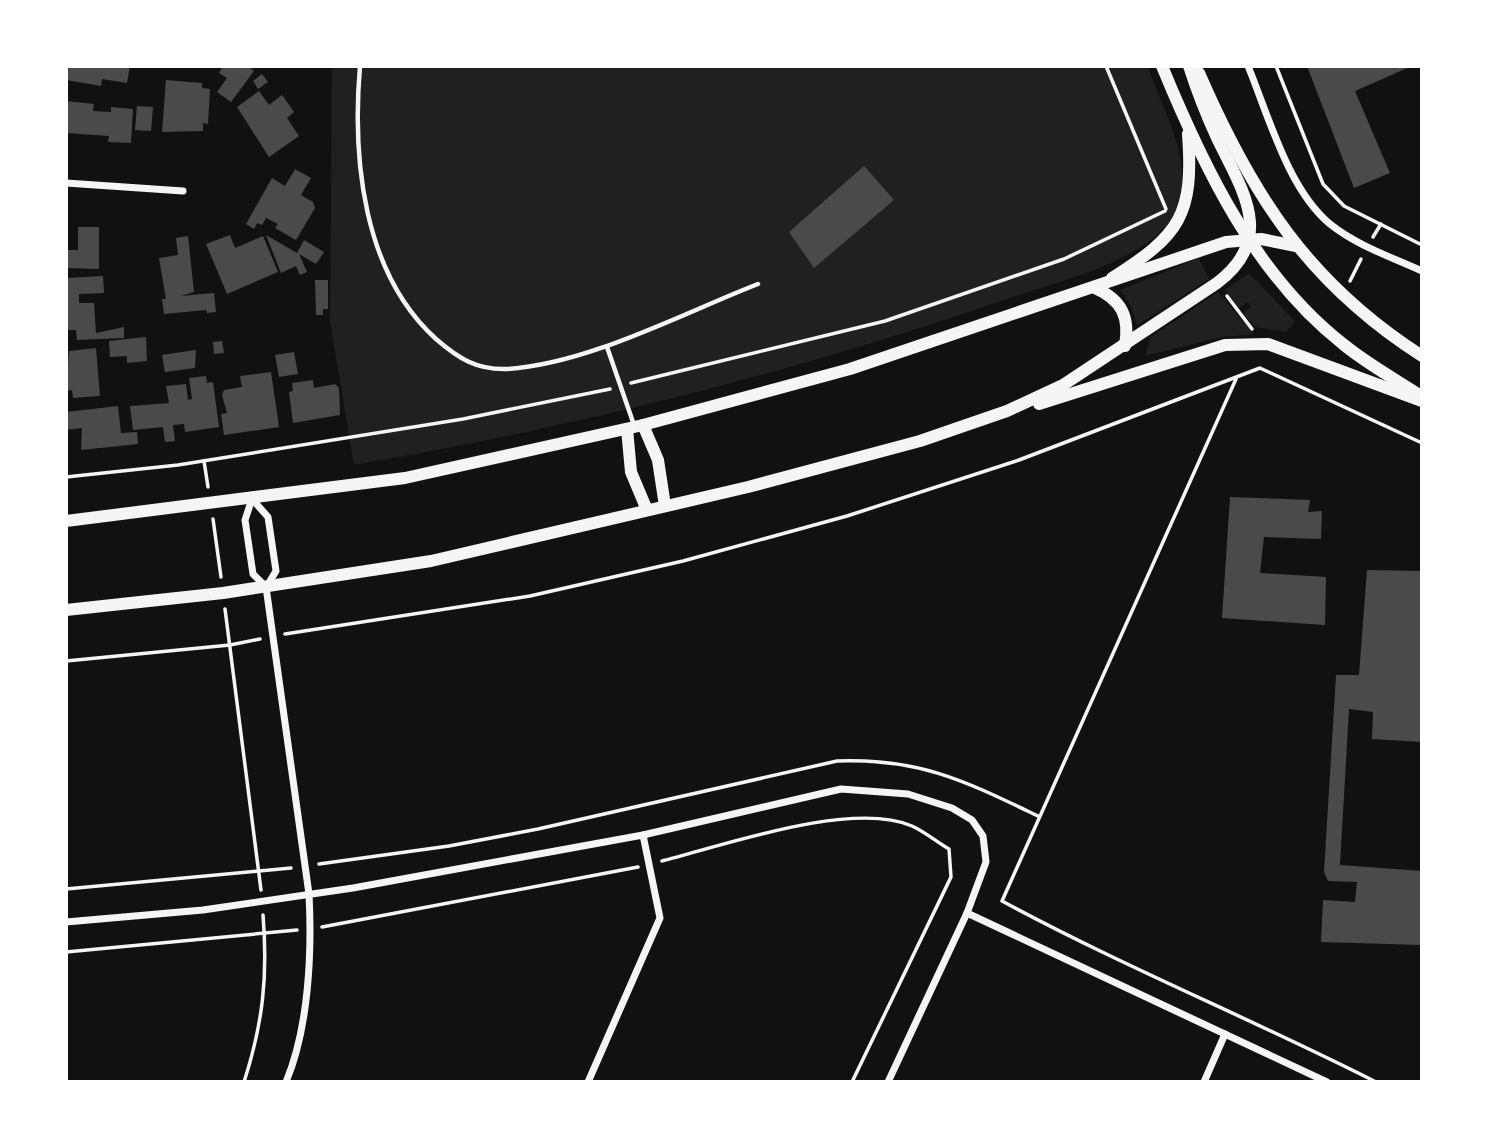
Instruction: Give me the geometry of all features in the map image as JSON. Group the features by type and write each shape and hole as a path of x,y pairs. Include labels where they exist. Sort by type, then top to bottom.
{"main road":[{"path":"1162,66 1188,130 1249,239 1300,304 1343,345 1422,399"},
{"path":"962,428 1041,396 1125,345 1231,272 1242,257 1249,239 1248,200 1207,117 1189,66"},
{"path":"1196,66 1249,178 1296,246 1338,293 1369,320 1422,356"},
{"path":"1095,288 1156,248 1178,222 1190,185 1188,130"},
{"path":"66,520 211,505 405,478 635,427 850,369 1226,242 1249,239 1296,246"},
{"path":"1095,288 1113,298 1124,310 1127,321 1125,345"},
{"path":"66,610 223,593 431,561 665,506 962,428 1216,347 1249,342 1269,344 1422,399"},
{"path":"635,427 658,460 665,506"},
{"path":"635,427 631,472 647,510"}],"street":[{"path":"1248,66 1302,192 1329,223 1351,238 1422,271"},
{"path":"66,183 183,191"},
{"path":"266,587 275,571 268,517 252,499 245,520 253,574 266,587 309,894 311,929 305,1002 286,1082"},
{"path":"66,922 203,910 309,894 643,835 808,794 860,789 908,794 942,804 967,816 980,831 986,848 986,868 888,1082"},
{"path":"588,1082 660,918 643,835"},
{"path":"967,913 1327,1082"},
{"path":"1204,1082 1225,1034"}],"lane":[{"path":"360,66 357,99 369,220 392,285 423,327 461,361 505,369 607,347 758,284"},
{"path":"607,347 635,427"}],"path":[{"path":"1106,66 1166,210"},
{"path":"1276,66 1323,184 1344,206 1422,245"},
{"path":"1228,297 1254,330"},
{"path":"66,661 230,645 530,596 683,561 847,516 1006,464 1260,368 1422,443"},
{"path":"1236,379 1002,901 1065,935 1267,1027 1377,1082"},
{"path":"204,461 230,645 265,934 266,987 258,1037 244,1082"},
{"path":"66,889 305,866 449,846 837,761 891,761 928,768 965,781 1038,816"},
{"path":"66,952 311,929 649,864 815,823 852,819 887,820 912,826 949,849 951,877 852,1082"}],"shaded area":[{"path":"332,67 1148,67 1170,122 1181,160 1180,198 1172,217 1159,233 1142,247 1120,259 1071,278 924,326 682,396 519,433 354,465 330,321"},
{"path":"1199,258 1209,279 1137,325 1131,306 1120,290"},
{"path":"1249,273 1295,321 1286,332 1255,327 1243,313 1251,307 1248,302 1239,308 1225,290"},
{"path":"1218,292 1254,334 1222,337 1145,356 1151,337"}],"building":[{"path":"69,66 130,66 127,83 102,79 101,86 66,80"},
{"path":"223,66 248,66 254,71 231,102 217,92 227,78 219,73"},
{"path":"1307,66 1412,66 1355,91 1390,173 1354,188"},
{"path":"262,74 268,82 258,89 253,81"},
{"path":"166,80 202,83 202,88 210,89 208,124 203,123 203,131 162,132"},
{"path":"259,91 269,105 282,95 294,112 287,118 299,136 269,157 237,107"},
{"path":"66,101 94,104 93,111 111,112 111,107 133,109 131,143 108,142 109,136 66,133"},
{"path":"137,106 153,107 151,131 135,130"},
{"path":"864,166 894,200 814,268 789,232"},
{"path":"295,169 311,178 301,195 313,202 315,208 296,240 275,228 278,224 266,218 262,225 257,223 254,229 246,224 272,178 285,186"},
{"path":"78,227 99,227 99,269 66,268 66,250 78,250"},
{"path":"230,235 235,248 263,236 278,272 227,294 206,244"},
{"path":"266,235 297,253 304,240 324,252 316,264 299,254 307,272 300,275 296,266 281,273"},
{"path":"188,236 194,292 181,296 214,293 216,312 207,313 206,310 164,314 162,299 166,299 159,258 178,255 176,238"},
{"path":"103,276 104,293 79,294 79,303 94,303 96,333 124,327 124,338 77,340 76,330 66,330 66,278"},
{"path":"315,280 328,280 328,309 323,309 323,315 316,315"},
{"path":"146,337 147,361 127,363 127,356 110,357 109,341"},
{"path":"222,341 224,353 214,354 213,342"},
{"path":"96,348 100,396 73,398 72,390 66,391 69,351"},
{"path":"196,350 195,368 165,372 162,355"},
{"path":"294,352 298,374 279,377 275,355"},
{"path":"271,372 279,427 224,435 221,414 227,413 222,395 224,390 242,387 240,376"},
{"path":"206,376 207,383 213,382 219,427 185,432 184,424 173,425 175,441 165,442 163,427 133,430 130,406 169,403 166,386 186,384 188,400 192,399 189,378"},
{"path":"313,380 314,388 335,384 339,388 340,415 293,423 289,392 293,391 292,383"},
{"path":"118,406 121,433 137,432 138,444 81,450 82,428 66,430 66,412"},
{"path":"1230,497 1310,500 1308,512 1322,511 1321,539 1264,537 1260,573 1326,577 1325,625 1222,618"},
{"path":"1367,570 1422,571 1422,742 1372,739 1373,712 1349,709 1340,865 1422,871 1422,945 1321,942 1323,900 1355,902 1357,882 1328,881 1324,872 1336,675 1359,675"}]}
